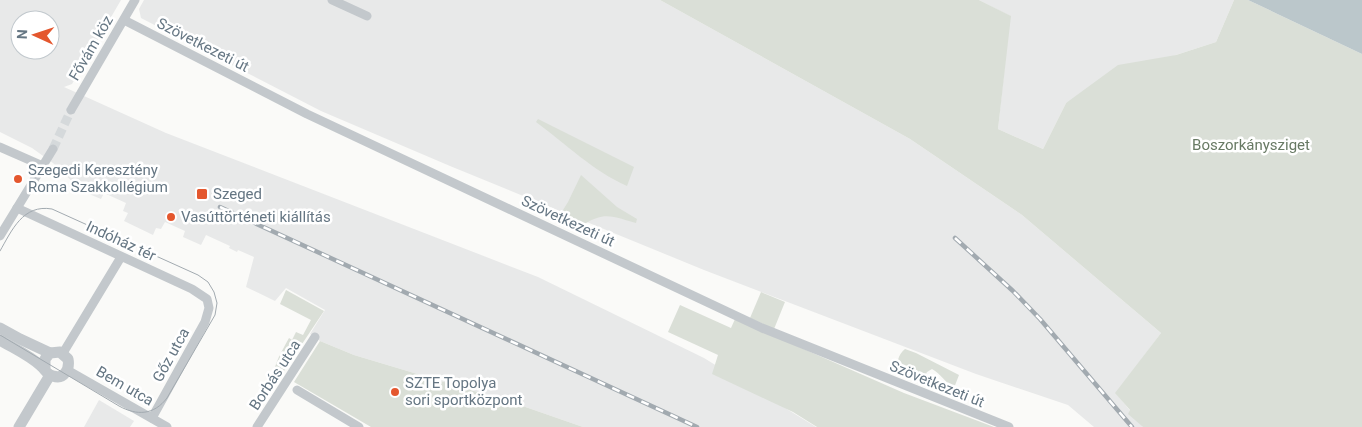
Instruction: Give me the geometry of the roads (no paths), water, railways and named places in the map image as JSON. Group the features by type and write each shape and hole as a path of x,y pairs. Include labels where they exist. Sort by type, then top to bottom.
{"street":[{"name":"Fővám köz","path":"71,110 135,0"},
{"path":"332,0 367,16"},
{"name":"Szövetkezeti út","path":"124,20 307,114 762,328 1009,427"},
{"path":"0,147 43,166"},
{"path":"0,236 53,149"},
{"name":"Indóház tér","path":"17,208 199,293 207,299 209,304"},
{"path":"63,353 121,256"},
{"name":"Gőz utca","path":"152,418 205,322 209,313 209,304"},
{"path":"0,328 50,353"},
{"name":"Borbás utca","path":"257,427 316,338"},
{"path":"0,340 40,364 47,372 61,376 67,370 68,359 63,353 57,351 50,353 44,361 47,372 19,427"},
{"name":"Bem utca","path":"67,370 167,427"},
{"path":"297,390 359,427"}],"tunnel":[{"path":"53,149 71,110"}],"tram line":[{"path":"0,251 14,227 26,215 33,210 52,209 198,275 208,282 214,292 217,303 215,315 167,398 157,408 145,412 132,411 119,406 0,335"}],"railway":[{"path":"220,207 697,427"},
{"path":"955,238 1013,291 1040,319 1132,427"}],"place":[{"name":"Szegedi Keresztény Roma Szakkollégium","path":"18,179"},
{"name":"Szeged","path":"202,194"},
{"name":"Vasúttörténeti kiállítás","path":"171,217"},
{"name":"SZTE Topolya sori sportközpont","path":"395,392"}],"park label":[{"name":"Boszorkánysziget","path":"1251,145"}]}
